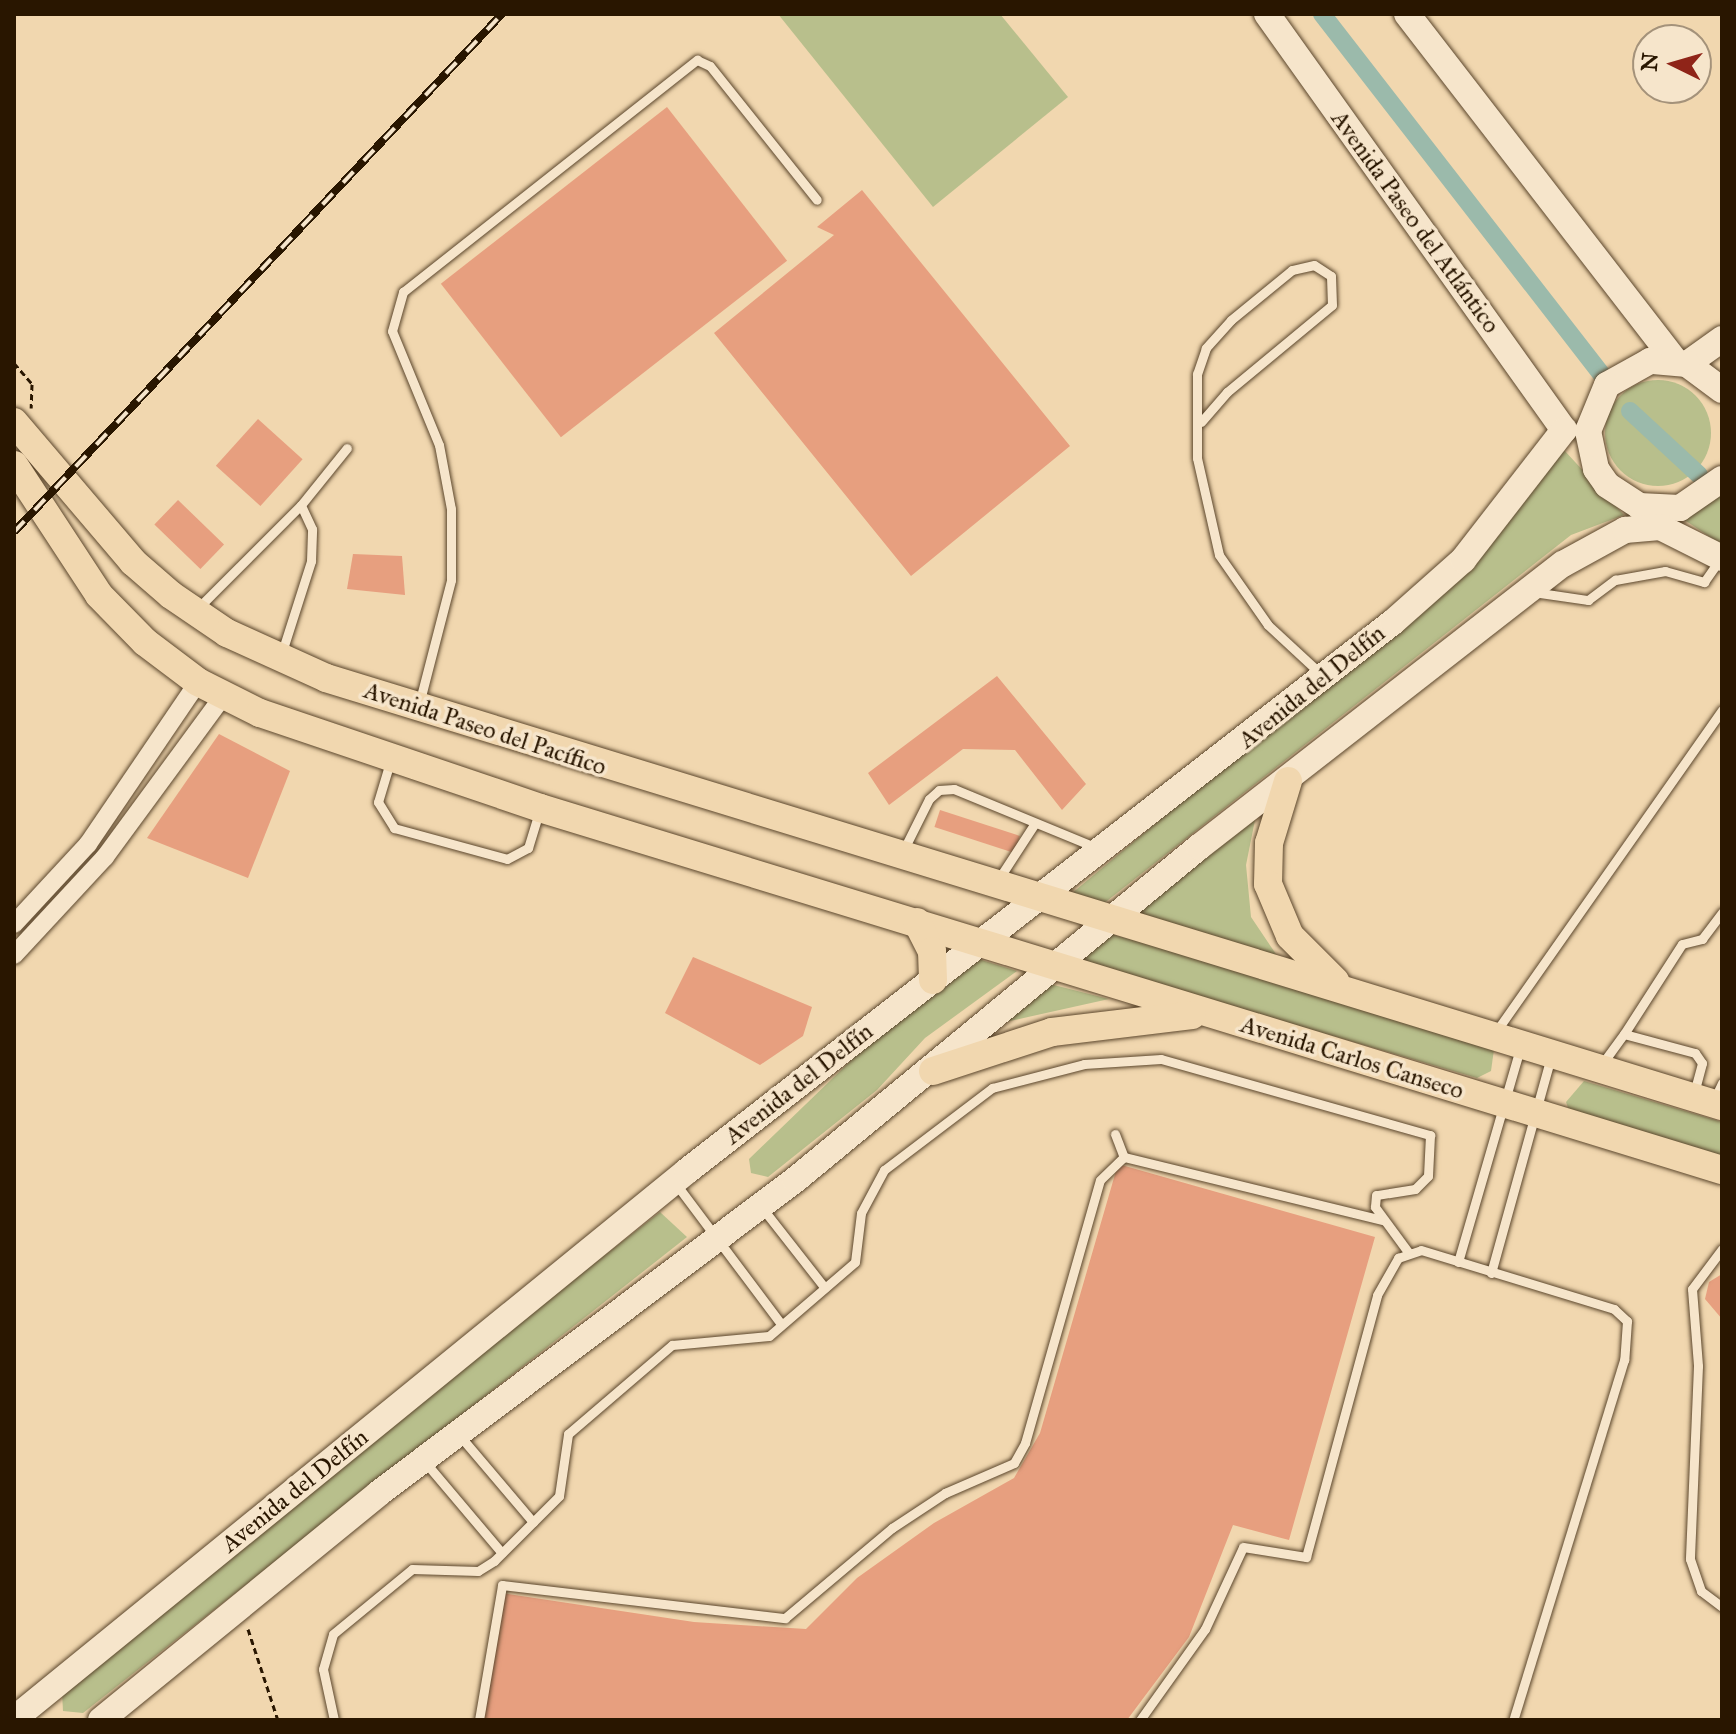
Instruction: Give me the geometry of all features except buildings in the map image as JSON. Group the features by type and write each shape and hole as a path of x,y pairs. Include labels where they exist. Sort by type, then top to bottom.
{"main road":[{"name":"Avenida Paseo del Pacífico","path":"14,422 133,562 195,611 280,659 418,707 1036,900"},
{"path":"17,476 99,595 198,682 224,695 391,759 540,808 984,942"},
{"path":"99,595 110,572 133,562"},
{"path":"1288,781 1269,843 1268,884 1290,936 1341,987"},
{"path":"1036,900 1712,1097"},
{"path":"917,922 932,951 933,980"},
{"name":"Avenida Carlos Canseco","path":"984,942 1057,963 1206,1014 1722,1170"},
{"path":"933,1071 1052,1032 1206,1014"}],"street":[{"name":"Avenida Paseo del Atlántico","path":"1267,14 1576,430"},
{"path":"1407,14 1681,362 1722,390"},
{"path":"1681,362 1722,339"},
{"name":"Avenida del Delfín","path":"31,1714 674,1182 1324,677 1463,560 1626,369 1681,362"},
{"path":"1576,430 1607,485 1721,557"},
{"path":"101,1720 423,1459 933,1071 1057,963 1563,564 1625,530 1701,499 1722,479"},
{"path":"14,924 88,844 198,682"},
{"path":"14,955 105,857 224,695"}],"lane":[{"path":"418,707 451,580 451,509 439,445 392,331 403,292 697,60 710,66 817,200"},
{"path":"1201,422 1227,392 1332,305 1331,276 1314,265 1292,270 1214,339 1197,374 1201,422 1197,458 1204,512 1219,555 1268,625 1324,677"},
{"path":"195,611 301,505 347,448"},
{"path":"280,659 311,561 312,529 301,505"},
{"path":"1530,592 1588,600 1615,580 1665,571 1704,582 1721,557"},
{"path":"1495,1033 1722,710"},
{"path":"391,759 378,802 382,817 394,828 507,859 528,848 540,808"},
{"path":"900,858 939,790 954,789 1102,850"},
{"path":"994,886 1035,823"},
{"path":"1601,1066 1682,944 1702,939 1722,912"},
{"path":"1624,1034 1695,1053 1702,1063 1712,1097"},
{"path":"1458,1262 1522,1042"},
{"path":"1491,1273 1553,1050"},
{"path":"334,1720 323,1669 333,1634 412,1569 478,1571 502,1553 559,1496 568,1434 672,1345 757,1341 825,1288 855,1262 861,1213 884,1170 992,1088 1084,1064 1161,1059 1200,1067 1430,1135 1431,1161 1422,1183 1415,1189 1376,1195 1383,1220 1408,1252 1458,1262 1614,1309 1627,1321 1628,1336 1513,1720"},
{"path":"1115,1134 1124,1157"},
{"path":"1124,1157 1383,1220"},
{"path":"479,1720 502,1585 785,1618 892,1528 945,1493 1014,1463 1100,1180 1124,1157"},
{"path":"674,1182 781,1324"},
{"path":"760,1205 825,1288"},
{"path":"1722,1249 1692,1289 1698,1366 1690,1559 1701,1591 1722,1607"},
{"path":"1140,1720 1205,1629 1243,1547 1297,1559 1311,1549 1377,1295 1389,1269 1408,1252"},
{"path":"457,1433 533,1522"},
{"path":"423,1459 502,1553"}],"path":[{"path":"242,1607 278,1720"}],"green space":[{"path":"778,14 1000,14 1068,97 933,207"},
{"path":"1658,380 1678,384 1695,396 1707,413 1711,433 1707,453 1695,470 1678,482 1658,486 1638,482 1621,470 1609,453 1605,433 1609,413 1621,396 1638,384"},
{"path":"1564,450 1624,515 1571,535 1098,908 1065,899 1322,685"},
{"path":"1722,489 1722,545 1683,519"},
{"path":"1257,810 1246,865 1251,917 1280,960 1125,920"},
{"path":"1104,932 1495,1042 1491,1071 1477,1078 1073,960"},
{"path":"975,958 1017,971 925,1038 877,1090 768,1177 751,1173 749,1159 864,1048"},
{"path":"1042,982 1109,999 992,1025"},
{"path":"1584,1081 1722,1122 1722,1167 1572,1119 1566,1102"},
{"path":"660,1212 687,1237 83,1713 63,1711 62,1692 141,1619"}],"waterway":[{"path":"1322,14 1603,376"},
{"path":"1630,411 1699,475"}],"railway":[{"path":"14,532 502,14"}]}
